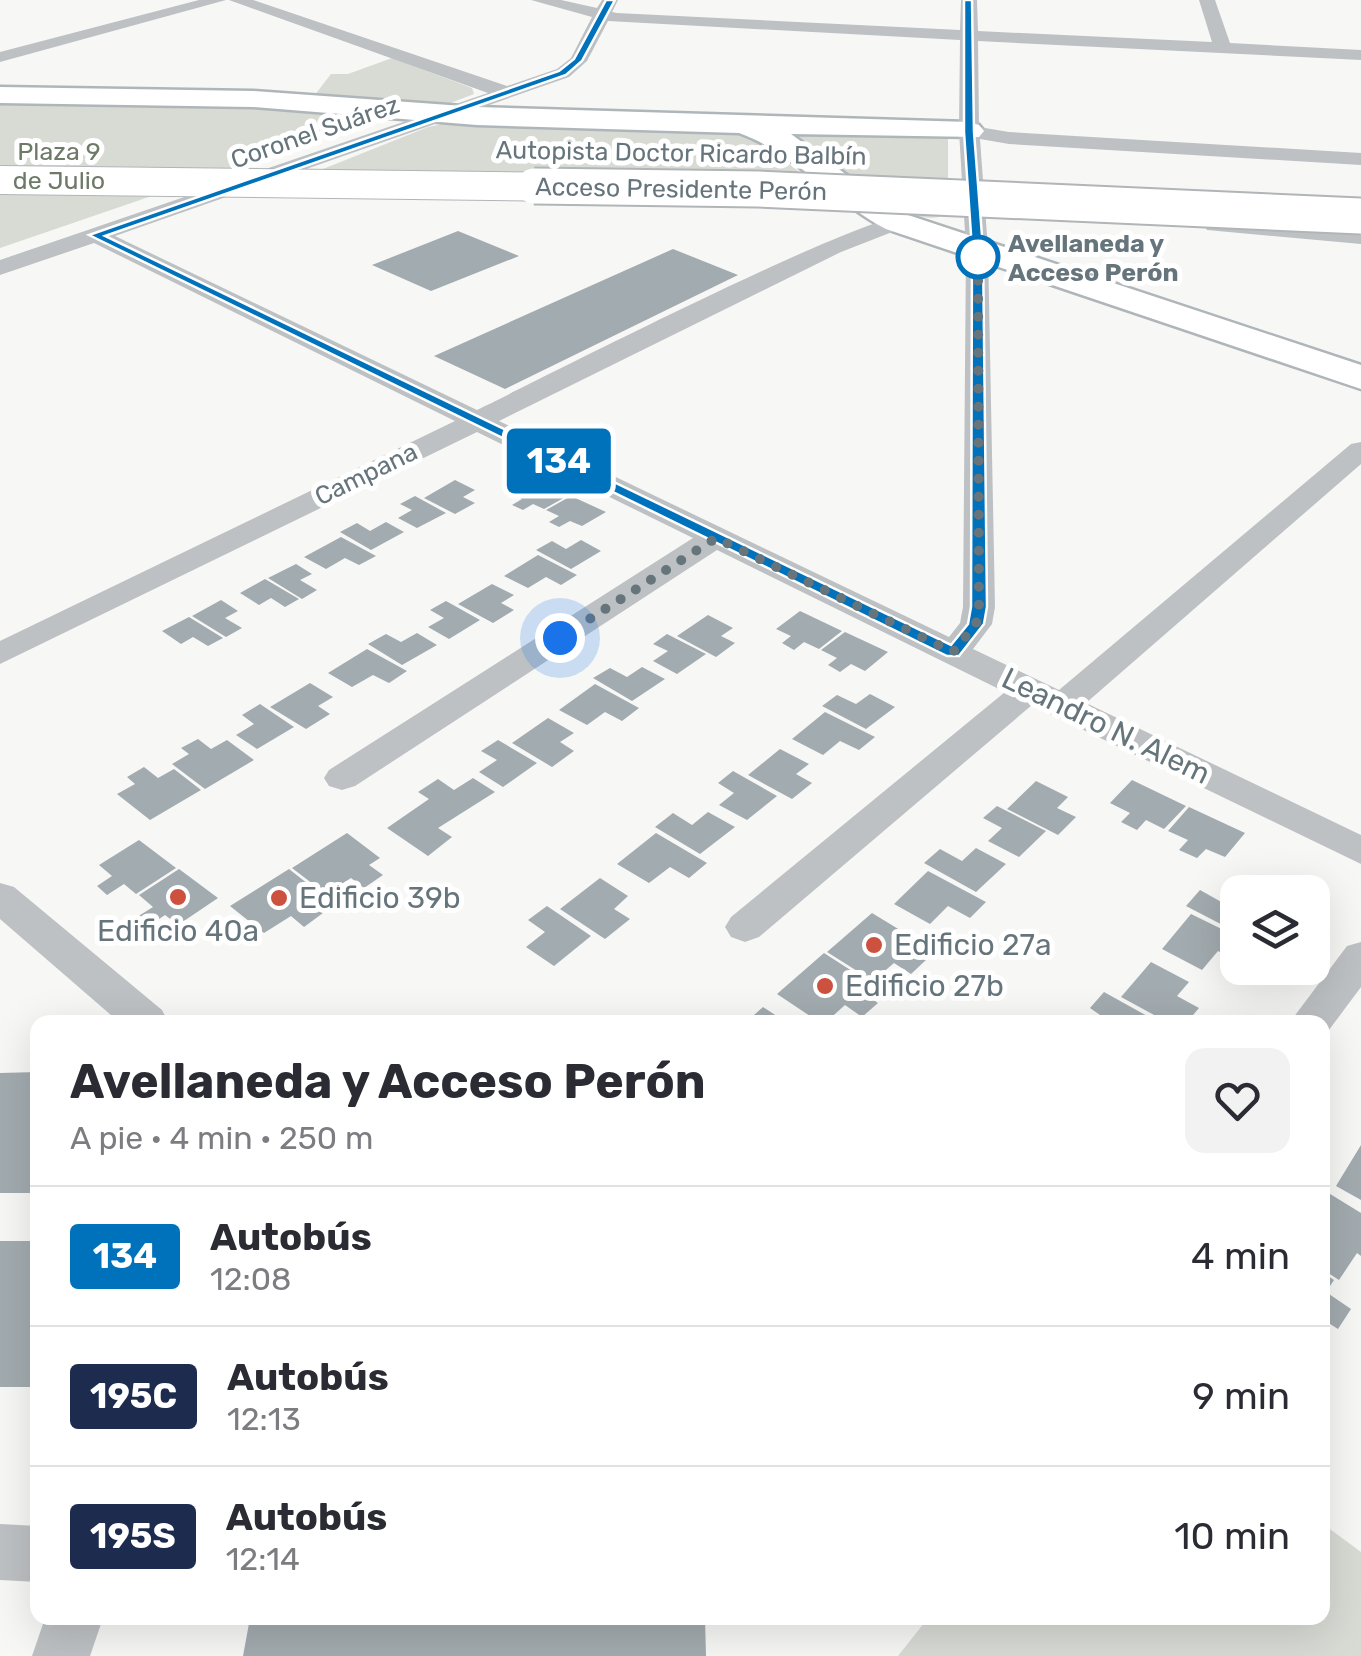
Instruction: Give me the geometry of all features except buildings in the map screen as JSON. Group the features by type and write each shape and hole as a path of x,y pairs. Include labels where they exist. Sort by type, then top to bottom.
{"main road":[{"path":"0,95 294,100 452,114 969,132"},
{"path":"728,122 773,135 897,222 1361,378"},
{"path":"258,148 435,149"},
{"name":"Autopista Doctor Ricardo Balbín","path":"741,154 1361,179"},
{"name":"Autopista Doctor Ricardo Balbín","path":"0,169 724,175 1361,200"},
{"name":"Acceso Presidente Perón","path":"0,180 758,189 1361,216"}],"street":[{"path":"0,57 218,0"},
{"path":"237,0 508,94"},
{"path":"538,0 968,36 1361,55"},
{"path":"953,652 976,624 979,607 978,249 969,132 969,0"},
{"path":"1208,0 1223,49"},
{"name":"Coronel Suárez","path":"0,268 452,114 572,67 606,8"},
{"path":"969,132 1009,138 1361,159"},
{"path":"974,206 1361,237"},
{"name":"Campana","path":"0,654 833,247 897,222"},
{"name":"Leandro N. Alem","path":"95,235 1361,851"},
{"path":"745,927 1361,450"},
{"path":"342,778 716,538"},
{"path":"0,897 139,1015"},
{"path":"1317,1015 1361,957"},
{"path":"0,1552 30,1554"},
{"path":"62,1656 72,1625"}],"green space":[{"path":"392,58 472,88 474,94 440,107 314,96 331,74 348,74"},
{"name":"Plaza 9 de Julio","path":"0,103 371,110 362,124 0,248"},
{"path":"467,119 738,132 753,137 829,194 278,187 428,127"},
{"path":"775,130 948,137 948,214 930,218 884,204"},
{"path":"1330,1529 1361,1552 1361,1656 898,1656 922,1625 1330,1625"}],"bus line":[{"name":"134","path":"610,0 578,61 562,73 95,235 953,652 976,624 979,607 978,249 969,132 969,0"}],"place":[{"name":"Avellaneda y Acceso Perón","path":"978,257"},
{"name":"Edificio 40a","path":"178,897"},
{"name":"Edificio 39b","path":"279,898"},
{"name":"Edificio 27a","path":"874,945"},
{"name":"Edificio 27b","path":"825,986"}],"route":[{"path":"560,638 716,538 953,652 976,624 979,607 978,249 978,257"}]}
